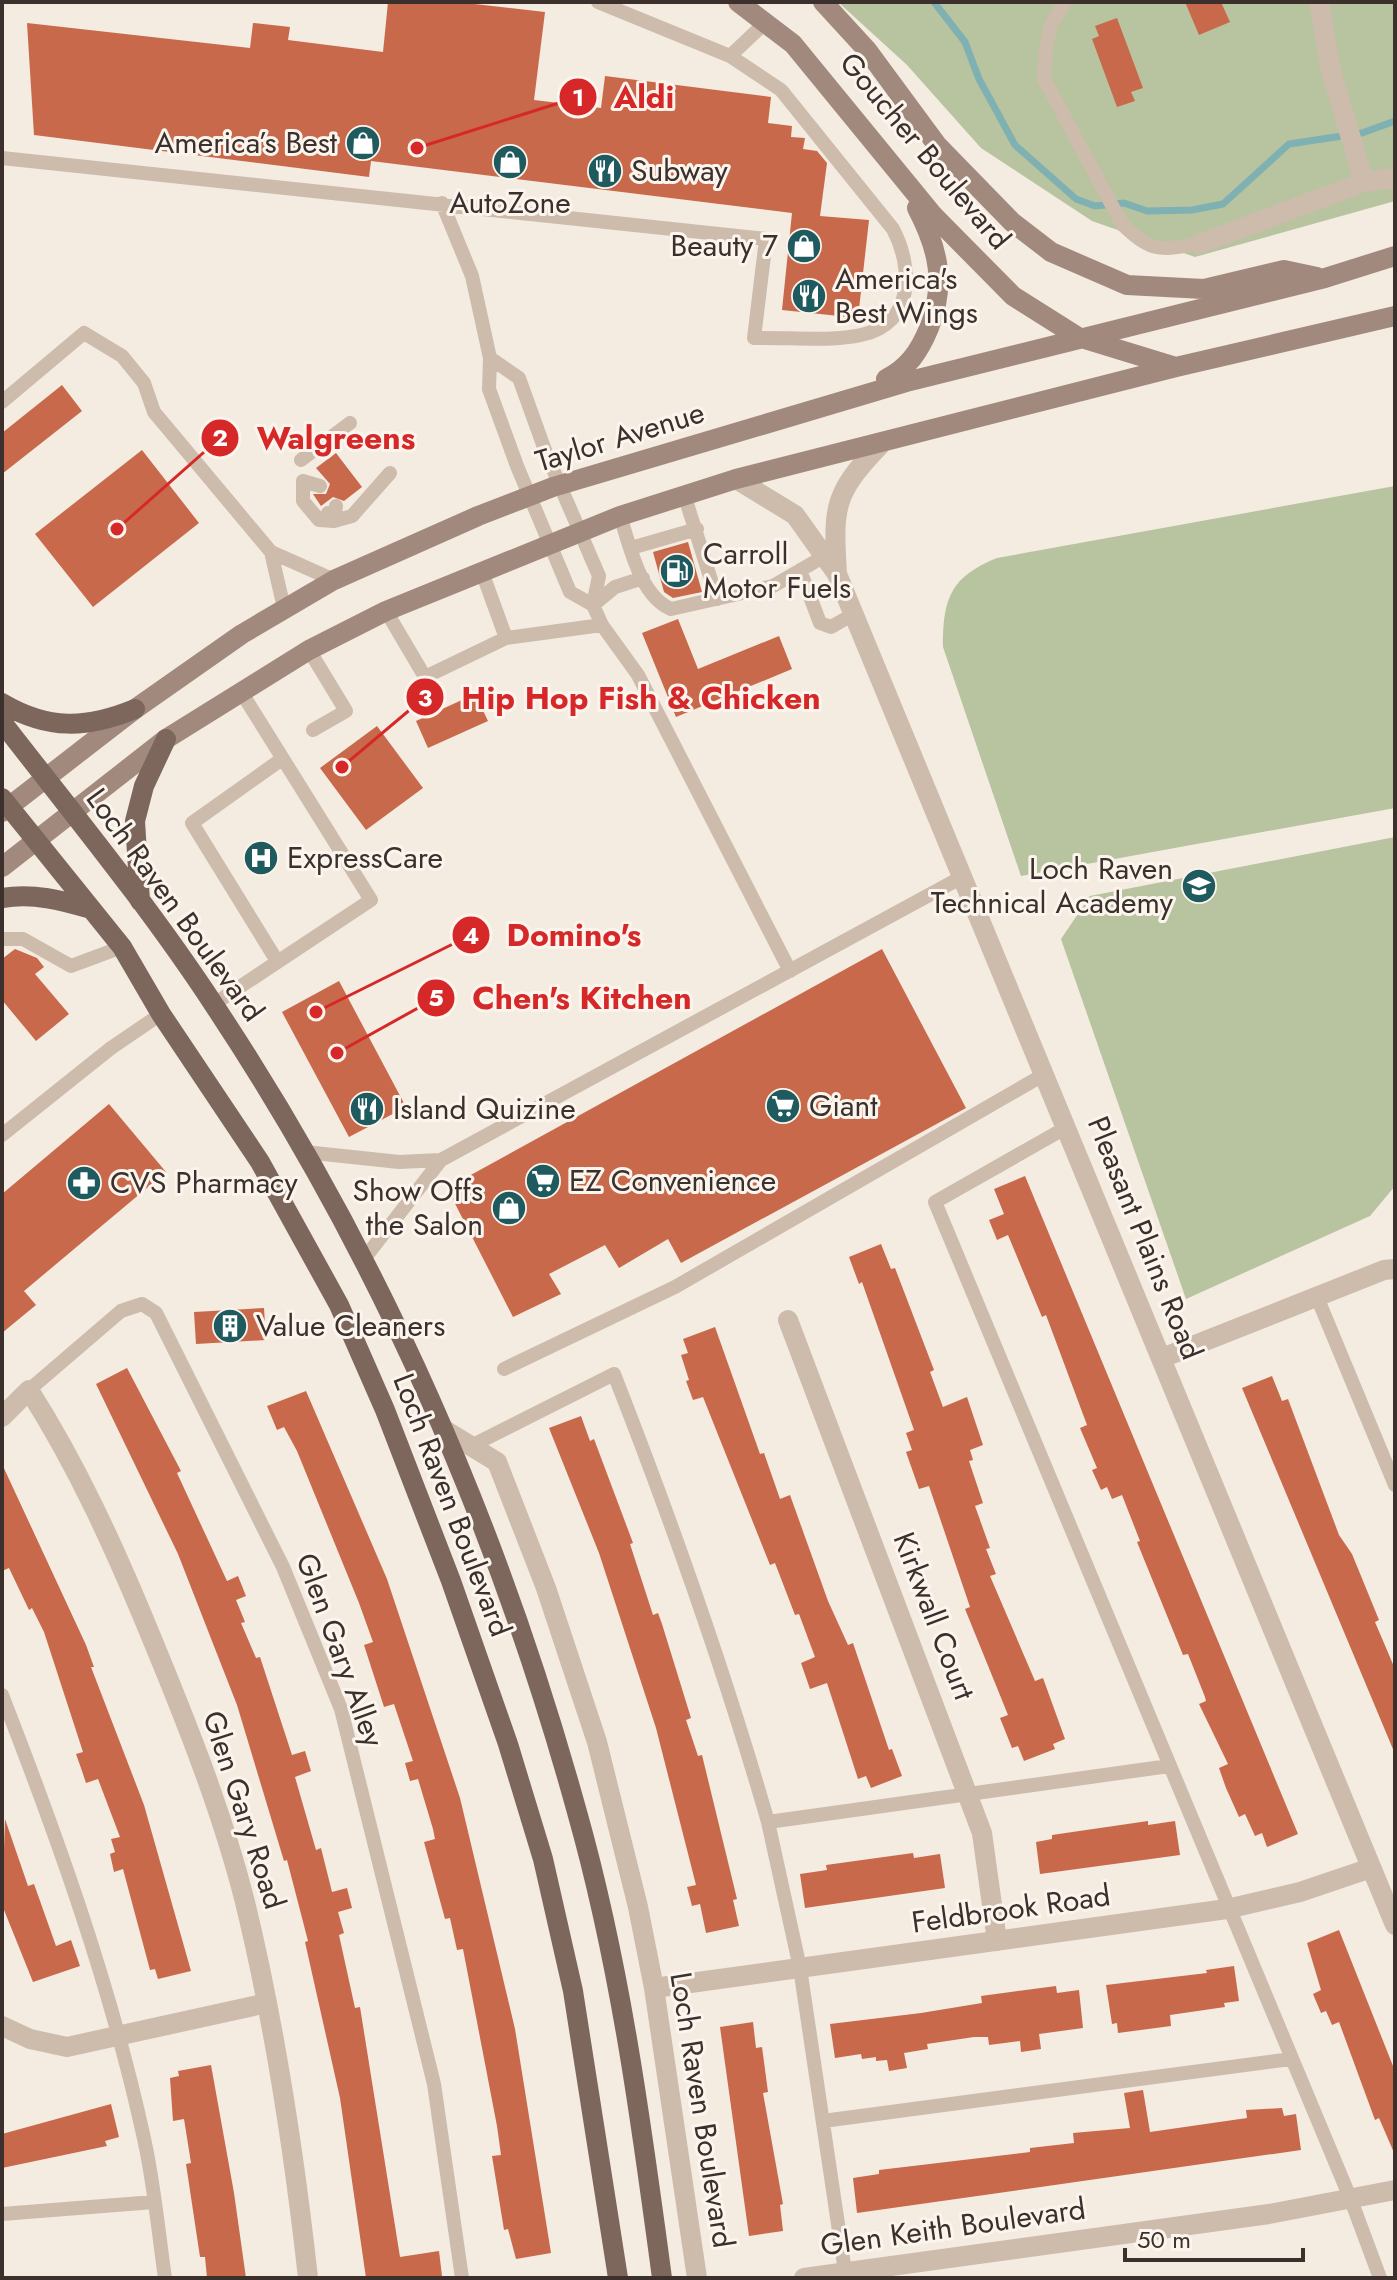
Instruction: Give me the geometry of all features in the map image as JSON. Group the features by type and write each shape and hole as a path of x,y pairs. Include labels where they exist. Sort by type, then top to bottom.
{"main road":[{"name":"Goucher Boulevard","path":"738,2 766,22 810,63 965,251 1013,296 1078,337 1176,367"},
{"name":"Goucher Boulevard","path":"823,2 867,50 937,145 1012,222 1051,252 1127,285 1204,289 1284,270 1325,278 1395,256"},
{"path":"845,400 905,369 922,345 938,303 941,282 936,252 897,169"},
{"name":"Taylor Avenue","path":"4,806 46,779 135,709 284,608 334,580 530,496 845,400 1078,337 1325,278"},
{"path":"2,867 166,739 240,690 309,650 386,611 620,516 736,479 880,445 1176,367 1395,316"},
{"path":"2,703 25,716 65,726 104,722 135,709"},
{"name":"Loch Raven Boulevard","path":"2,722 140,901 214,1004 305,1152 364,1259 443,1429 515,1613 578,1814 626,2030 662,2278"},
{"path":"140,901 135,821 144,786 166,739"},
{"name":"Loch Raven Boulevard","path":"4,806 37,840 122,947 161,1014 260,1162 326,1280 385,1410 451,1581 543,1859 573,1991 618,2278"},
{"path":"2,898 23,895 52,898 91,909"}],"street":[{"path":"1319,2 1331,71 1364,182"},
{"path":"1199,244 1364,182 1395,178"},
{"name":"Pleasant Plains Road","path":"880,445 852,474 841,492 833,525 837,574 1395,1925"},
{"name":"Pleasant Plains Road","path":"736,479 795,515 837,574"},
{"path":"1162,1358 1384,1270 1395,1269"},
{"name":"Kirkwall Court","path":"788,1320 969,1793 988,1862 997,1941"},
{"path":"2,1417 29,1390"},
{"name":"Glen Gary Road","path":"29,1390 60,1439 116,1550 177,1700 244,1899 294,2148 308,2278"},
{"name":"Loch Raven Boulevard","path":"443,1429 497,1462 572,1664 619,1826 654,1988 697,2278"},
{"name":"Feldbrook Road","path":"654,1988 1227,1909 1300,1892 1371,1868"},
{"path":"2,2026 30,2039 67,2047 267,2003"},
{"name":"Glen Keith Boulevard","path":"804,2278 845,2275 1351,2200 1395,2190"}],"lane":[{"path":"2,158 766,239 754,338 862,335 890,320 908,283 906,254 893,229 781,90 730,56 598,2"},
{"path":"1065,2 1051,25 1044,79 1122,224 1141,243 1157,250 1199,244"},
{"path":"730,56 766,22"},
{"path":"442,203 472,276 490,358 489,389 570,592 593,605"},
{"path":"2,402 84,333 122,356 144,383 154,412 271,552 334,580"},
{"path":"490,358 519,378 599,576 593,605 602,625 638,675 790,971"},
{"path":"301,460 350,423"},
{"path":"312,487 303,501 319,520 333,514 352,516 390,473"},
{"path":"684,494 717,599"},
{"path":"620,516 643,578 657,603 671,609 773,586 823,557"},
{"path":"631,548 697,529"},
{"path":"271,552 284,608"},
{"path":"800,570 820,623 831,627 852,615"},
{"path":"482,572 506,638"},
{"path":"593,605 615,587 643,578"},
{"path":"386,611 425,677 506,638 602,625"},
{"path":"309,650 346,711 313,730"},
{"path":"214,1004 371,900 240,690"},
{"path":"277,961 192,823 282,759"},
{"path":"364,1259 441,1160 964,876"},
{"path":"2,939 23,939 71,966 122,947"},
{"path":"2,1135 111,1048 161,1014"},
{"path":"504,1369 675,1287 1045,1074"},
{"path":"1067,1127 935,1202 1227,1909 1351,2200 1380,2278"},
{"path":"305,1152 399,1162 441,1160"},
{"path":"1317,1297 1395,1485"},
{"name":"Glen Gary Alley","path":"29,1390 121,1311 142,1304 156,1313 277,1553 341,1709 386,1881 434,2084 462,2278"},
{"path":"471,1446 614,1374 676,1532 728,1684 768,1822 800,1968 845,2275"},
{"path":"2,1695 54,1830 120,2037 144,2138 165,2278"},
{"path":"768,1822 1169,1766"},
{"path":"823,2121 1291,2059"},
{"path":"2,2214 154,2202"}],"green space":[{"path":"838,2 1395,2 1395,201 1195,257 1092,221 981,148 907,65"},
{"path":"1395,486 1395,808 1021,876 943,647 948,603 959,582 981,565 997,558"},
{"path":"1395,837 1395,1186 1370,1216 1186,1299 1061,939 1090,896"}],"building":[{"path":"388,2 457,2 545,12 534,100 601,108 605,76 771,97 768,123 792,126 791,137 805,138 803,149 817,151 827,163 820,216 869,220 858,318 782,310 792,213 371,161 369,177 34,135 27,23 250,48 253,23 290,27 288,40 383,52"},
{"path":"1185,2 1221,2 1230,22 1199,35"},
{"path":"1117,18 1143,88 1131,92 1135,101 1117,107 1092,39 1099,36 1095,26"},
{"path":"62,385 82,411 2,474 2,433"},
{"path":"142,450 199,523 93,607 35,534"},
{"path":"336,453 362,487 344,501 333,497 321,506 313,494 326,494 330,484 316,468"},
{"name":"Carroll Motor Fuels","path":"688,542 702,592 673,598 664,592 653,552"},
{"path":"678,619 698,669 779,636 792,669 676,717 642,633"},
{"path":"475,694 488,721 428,748 416,721"},
{"path":"377,726 423,788 366,830 320,768"},
{"path":"15,949 37,958 44,967 35,974 69,1014 36,1041 2,1000 2,959"},
{"name":"Giant","path":"882,949 966,1108 681,1263 668,1239 619,1268 605,1245 549,1274 561,1294 513,1317 447,1188"},
{"path":"339,981 406,1107 349,1137 282,1012"},
{"name":"CVS Pharmacy","path":"109,1104 166,1172 24,1291 36,1305 2,1333 2,1194"},
{"path":"1025,1176 1298,1834 1267,1847 1262,1833 1255,1836 1245,1814 1239,1817 1226,1788 1219,1768 1228,1764 1199,1704 1206,1701 1205,1697 1188,1654 1183,1655 1137,1542 1140,1541 1122,1495 1112,1499 1107,1487 1101,1490 1092,1470 1097,1468 1080,1428 1087,1425 1046,1315 1042,1317 1008,1235 997,1240 989,1220 1004,1214 994,1189"},
{"path":"881,1244 891,1269 895,1268 934,1370 930,1372 943,1407 967,1397 983,1445 970,1450 973,1460 969,1461 983,1503 975,1506 996,1574 990,1576 1035,1681 1043,1678 1065,1739 1053,1744 1055,1749 1024,1761 1018,1746 1012,1748 1000,1718 1008,1715 965,1609 970,1607 929,1486 919,1489 906,1452 912,1450 906,1433 914,1430 862,1282 859,1284 849,1257"},
{"name":"Value Cleaners","path":"264,1308 266,1340 196,1344 194,1312"},
{"path":"715,1327 760,1454 764,1453 780,1499 790,1495 828,1601 848,1645 853,1643 889,1750 892,1749 902,1776 871,1788 866,1776 858,1779 827,1683 810,1689 801,1663 815,1657 799,1614 795,1615 775,1563 770,1565 703,1397 693,1400 686,1381 689,1380 681,1355 688,1353 683,1339"},
{"path":"127,1368 181,1471 177,1473 227,1581 238,1576 246,1596 236,1600 245,1622 241,1623 256,1658 260,1657 292,1755 305,1751 311,1771 295,1777 316,1850 321,1848 332,1892 347,1888 352,1908 338,1912 344,1933 339,1935 355,2008 360,2007 400,2257 439,2251 442,2276 366,2278 340,2098 305,1942 308,1941 287,1860 284,1861 237,1705 178,1554 96,1384"},
{"path":"1272,1376 1282,1401 1288,1399 1339,1535 1352,1554 1379,1620 1375,1622 1395,1669 1395,1754 1242,1388"},
{"path":"306,1391 387,1579 460,1798 515,2029 551,2253 516,2259 508,2229 504,2230 492,2156 501,2155 497,2126 463,1949 457,1950 450,1918 445,1919 424,1842 435,1839 433,1829 418,1779 410,1781 405,1763 413,1761 394,1704 384,1707 364,1645 373,1642 359,1603 297,1451 284,1427 277,1430 267,1406"},
{"path":"581,1416 590,1441 594,1439 633,1543 630,1544 653,1615 658,1613 662,1624 691,1718 686,1720 698,1756 702,1755 737,1899 733,1900 739,1926 706,1933 700,1904 692,1906 687,1887 696,1885 656,1728 599,1553 549,1428"},
{"path":"2,1464 86,1645 94,1667 91,1667 144,1805 191,1971 158,1979 155,1969 150,1970 123,1869 114,1872 110,1854 115,1852 111,1839 120,1837 98,1779 86,1783 76,1754 83,1752 44,1632 32,1608 29,1610 9,1568 2,1571"},
{"path":"5,1819 28,1886 34,1884 56,1946 71,1940 80,1966 33,1982 2,1905"},
{"path":"1148,1821 1148,1825 1175,1821 1180,1855 1040,1874 1036,1842 1052,1839 1052,1835"},
{"path":"913,1853 914,1858 940,1854 945,1888 805,1908 800,1874 827,1870 826,1865"},
{"path":"1339,1930 1395,2071 1395,2155 1379,2118 1375,2120 1339,2022 1332,2025 1326,2011 1321,2013 1313,1994 1321,1990 1307,1943"},
{"path":"1234,1966 1239,2001 1224,2003 1225,2007 1170,2015 1171,2026 1118,2033 1117,2023 1112,2024 1106,1985 1207,1973 1206,1970"},
{"path":"1056,1986 1057,1993 1079,1990 1083,2028 1039,2034 1041,2049 1021,2052 1020,2041 989,2045 988,2037 974,2037 927,2044 928,2049 904,2053 907,2068 889,2071 887,2060 876,2061 876,2057 862,2059 861,2054 835,2058 830,2024 982,2003 981,1996"},
{"path":"753,2022 756,2048 762,2047 768,2092 763,2093 783,2204 780,2205 783,2231 749,2236 720,2027"},
{"path":"211,2065 246,2278 207,2278 205,2257 200,2257 186,2164 191,2163 184,2119 173,2121 170,2078 179,2076 178,2071"},
{"path":"1143,2090 1150,2132 1247,2118 1246,2110 1282,2108 1284,2116 1296,2114 1301,2150 857,2213 853,2178 879,2174 879,2170 1030,2152 1030,2148 1074,2143 1073,2133 1130,2128 1124,2093"},
{"path":"111,2104 119,2137 105,2141 107,2146 2,2168 2,2134"}],"waterway":[{"path":"934,2 965,42 979,79 1015,145 1076,199 1095,206 1124,203 1147,211 1192,210 1223,204 1289,144 1362,133 1395,121"}],"place":[{"name":"America’s Best","path":"363,143"},
{"name":"Aldi","path":"417,148"},
{"name":"AutoZone","path":"510,162"},
{"name":"Subway","path":"605,171"},
{"name":"Beauty 7","path":"804,246"},
{"name":"America's Best Wings","path":"809,296"},
{"name":"Walgreens","path":"117,529"},
{"name":"Carroll Motor Fuels","path":"677,571"},
{"name":"Hip Hop Fish & Chicken","path":"342,767"},
{"name":"ExpressCare","path":"261,858"},
{"name":"Loch Raven Technical Academy","path":"1199,886"},
{"name":"Domino's","path":"316,1012"},
{"name":"Chen's Kitchen","path":"337,1053"},
{"name":"Giant","path":"783,1106"},
{"name":"Island Quizine","path":"367,1109"},
{"name":"EZ Convenience","path":"543,1181"},
{"name":"CVS Pharmacy","path":"84,1183"},
{"name":"Show Offs the Salon","path":"509,1208"},
{"name":"Value Cleaners","path":"230,1326"}]}
